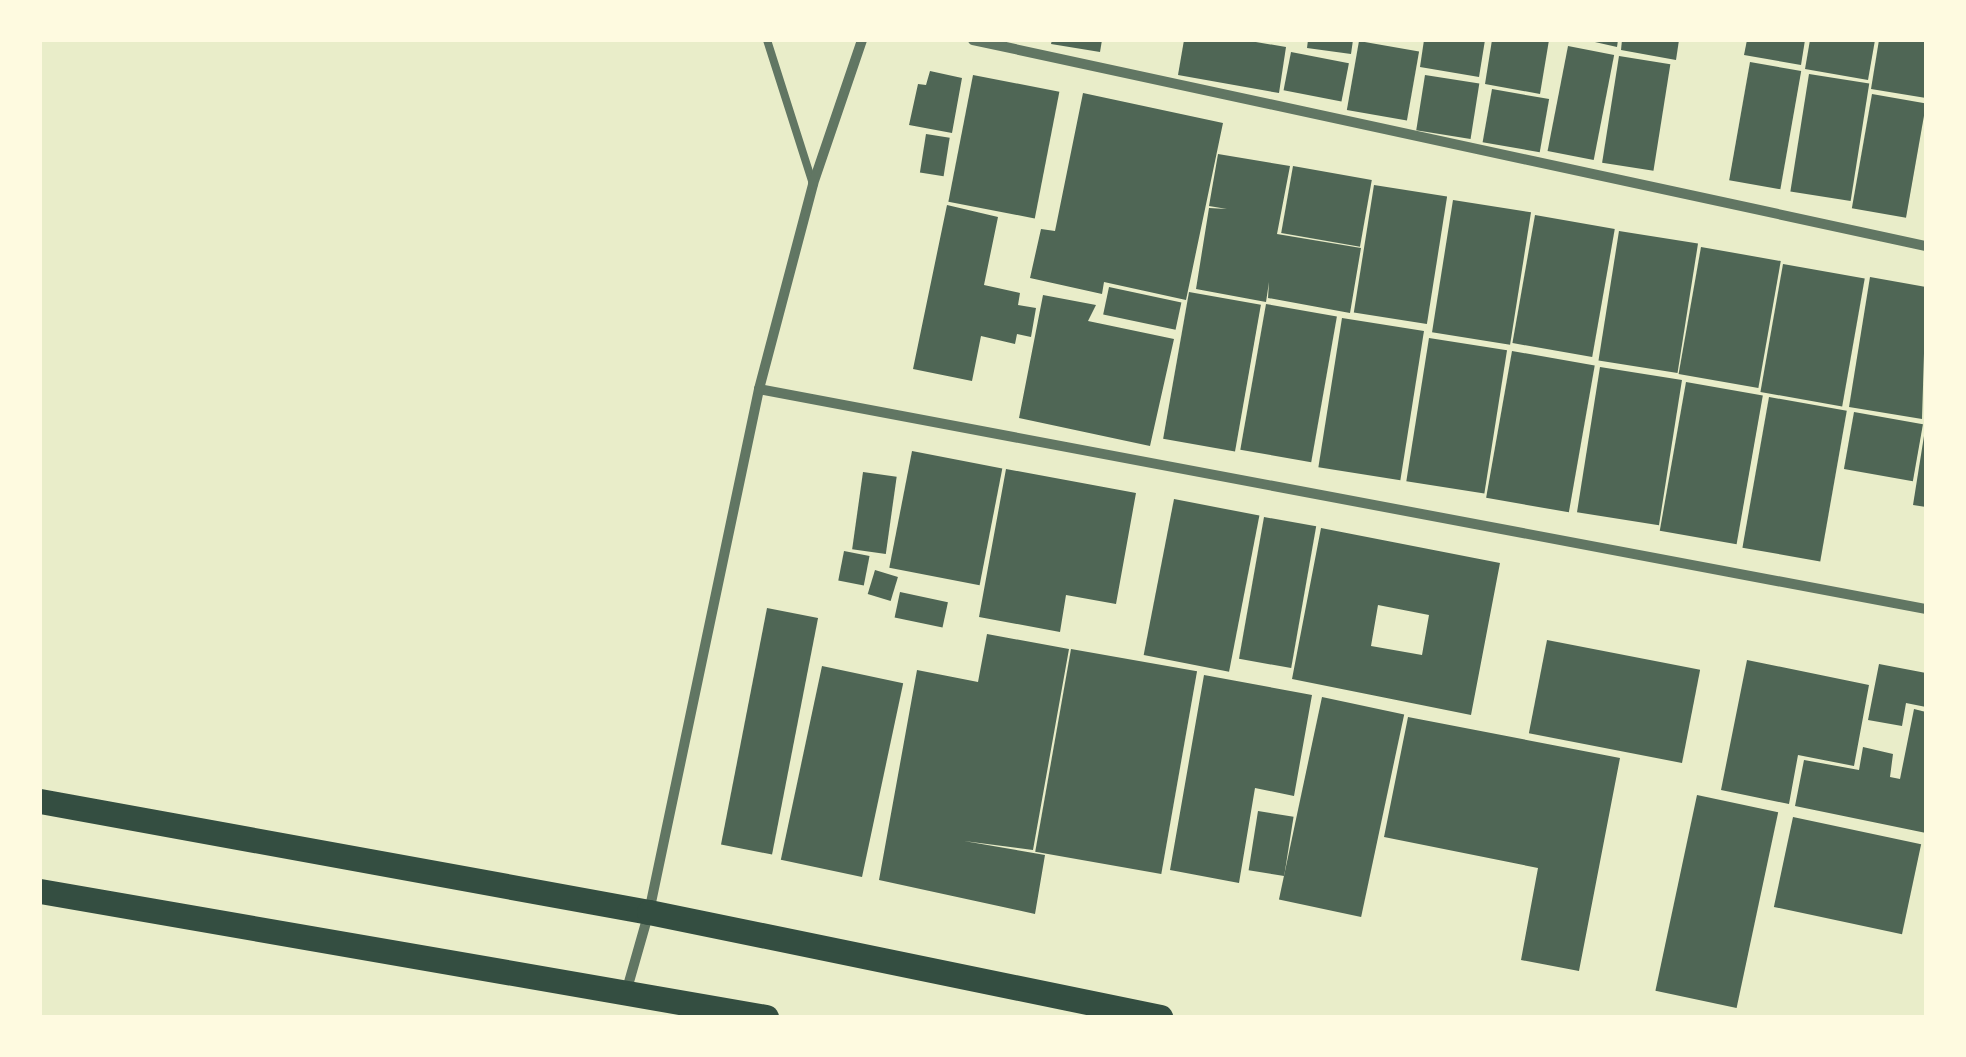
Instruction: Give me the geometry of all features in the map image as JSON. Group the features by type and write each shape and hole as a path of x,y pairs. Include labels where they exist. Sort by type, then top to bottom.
{"main road":[{"path":"40,801 649,912 1160,1017"},
{"path":"40,891 766,1017"}],"street":[{"path":"627,990 649,912 759,389 814,184 862,40"},
{"path":"973,40 1926,246"},
{"path":"759,389 1926,609"}],"lane":[{"path":"768,40 814,184"}],"building":[{"path":"1052,40 1102,40 1100,52 1051,44"},
{"path":"1184,40 1244,40 1286,47 1279,93 1178,75"},
{"path":"1308,40 1353,40 1351,54 1307,48"},
{"path":"1424,40 1485,40 1479,77 1420,67"},
{"path":"1492,40 1549,40 1540,94 1485,84"},
{"path":"1586,40 1618,40 1617,47"},
{"path":"1622,40 1679,40 1676,60 1621,50"},
{"path":"1747,40 1805,40 1801,65 1744,55"},
{"path":"1810,40 1875,40 1868,80 1805,69"},
{"path":"1879,40 1926,40 1926,98 1871,89"},
{"path":"1359,41 1419,52 1407,121 1347,110"},
{"path":"1568,46 1614,55 1594,160 1548,151"},
{"path":"1291,52 1349,63 1341,102 1284,90"},
{"path":"1619,56 1670,64 1653,171 1602,163"},
{"path":"1750,62 1801,71 1780,189 1729,180"},
{"path":"930,71 962,78 952,133 909,125 918,84 926,85"},
{"path":"1809,74 1869,84 1851,201 1790,192"},
{"path":"973,75 1059,92 1035,218 948,202"},
{"path":"1425,75 1479,84 1471,139 1416,130"},
{"path":"1492,89 1549,99 1540,152 1483,142"},
{"path":"1083,93 1223,123 1186,300 1104,282 1102,294 1030,278 1041,229 1055,231"},
{"path":"1872,94 1926,104 1906,218 1852,208"},
{"path":"926,134 950,138 944,176 920,173"},
{"path":"1218,154 1290,166 1277,234 1361,248 1350,313 1268,298 1269,282 1266,302 1196,289 1209,208 1227,209 1209,206"},
{"path":"1293,166 1372,180 1360,247 1281,233"},
{"path":"1374,185 1447,197 1427,324 1354,312"},
{"path":"1453,200 1531,212 1510,345 1432,332"},
{"path":"947,205 998,217 984,285 1020,293 1018,305 1036,308 1031,337 1017,334 1015,344 981,336 972,381 913,369"},
{"path":"1535,215 1615,229 1592,357 1512,343"},
{"path":"1619,231 1698,244 1678,373 1599,360"},
{"path":"1701,247 1781,261 1758,388 1679,374"},
{"path":"1783,264 1865,278 1842,406 1760,392"},
{"path":"1870,277 1926,287 1922,419 1849,407"},
{"path":"1109,287 1181,302 1176,330 1103,314"},
{"path":"1189,292 1261,305 1235,451 1163,439"},
{"path":"1043,295 1096,305 1088,321 1174,339 1150,446 1019,418"},
{"path":"1266,304 1337,317 1311,462 1240,450"},
{"path":"1342,318 1424,331 1400,480 1318,467"},
{"path":"1429,338 1507,350 1484,494 1406,481"},
{"path":"1512,351 1595,366 1569,512 1486,498"},
{"path":"1600,367 1682,380 1659,525 1577,512"},
{"path":"1686,382 1763,396 1737,544 1660,531"},
{"path":"1769,397 1847,411 1820,561 1742,548"},
{"path":"1854,412 1923,424 1913,481 1844,469"},
{"path":"1926,436 1926,507 1913,505"},
{"path":"912,451 1002,469 980,585 889,568"},
{"path":"1006,469 1136,493 1116,604 1066,595 1060,632 979,617"},
{"path":"863,472 897,477 886,554 852,549"},
{"path":"1174,499 1259,516 1229,672 1144,655"},
{"path":"1264,517 1316,526 1291,668 1239,659"},
{"path":"1321,528 1500,563 1471,715 1292,679","holes":["1378,605 1429,615 1422,655 1371,646"]},
{"path":"844,551 870,556 864,585 838,580"},
{"path":"875,570 898,577 891,601 868,594"},
{"path":"900,592 948,602 943,628 895,617"},
{"path":"767,608 818,618 772,854 721,845"},
{"path":"987,634 1069,649 1033,850 964,841 1045,855 1035,914 879,880 917,670 978,682"},
{"path":"1547,640 1700,670 1682,763 1529,733"},
{"path":"1071,649 1197,671 1161,874 1035,852"},
{"path":"1747,660 1869,685 1854,766 1798,755 1789,804 1721,790"},
{"path":"1879,664 1926,673 1926,707 1906,703 1902,726 1868,720"},
{"path":"822,666 903,683 862,877 781,860"},
{"path":"1204,675 1312,695 1294,796 1255,788 1239,883 1170,870"},
{"path":"1322,697 1404,714 1361,917 1279,899"},
{"path":"1914,709 1926,712 1926,833 1795,806 1804,760 1859,770 1863,747 1893,754 1890,777 1900,779"},
{"path":"1408,717 1620,758 1579,971 1521,960 1538,868 1384,837"},
{"path":"1697,795 1778,812 1737,1008 1655,991"},
{"path":"1258,811 1294,817 1284,876 1249,870"},
{"path":"1793,817 1921,844 1902,934 1774,907"}]}
